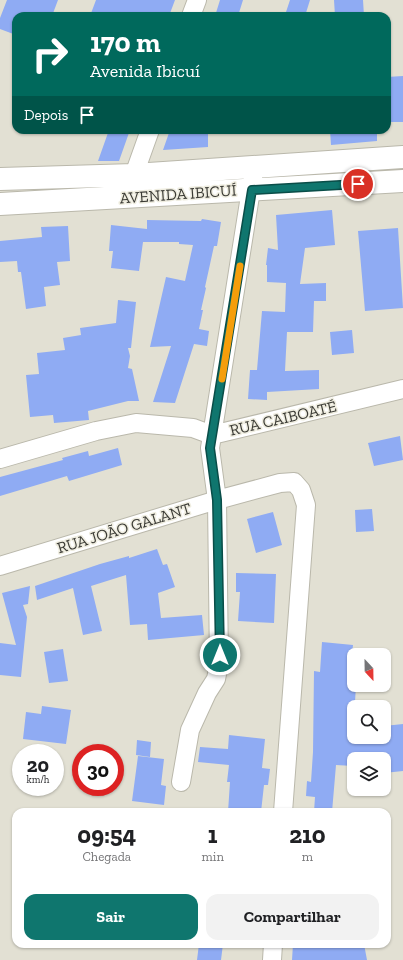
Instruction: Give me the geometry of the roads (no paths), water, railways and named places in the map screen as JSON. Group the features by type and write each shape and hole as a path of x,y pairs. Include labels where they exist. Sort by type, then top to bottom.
{"main road":[{"name":"AVENIDA IBICUÍ","path":"0,179 134,175 403,157"},
{"name":"AVENIDA IBICUÍ","path":"0,204 403,181"}],"street":[{"path":"192,12 197,0"},
{"path":"126,198 149,134"},
{"path":"181,782 190,730 207,693 216,679 219,664 217,500 210,448 255,167"},
{"name":"RUA CAIBOATÉ","path":"0,458 96,431 136,423 193,428 212,435 403,389"},
{"name":"RUA JOÃO GALANT","path":"0,566 217,500 280,483 294,482 301,490 306,505 283,808"},
{"path":"272,960 273,948"}]}
